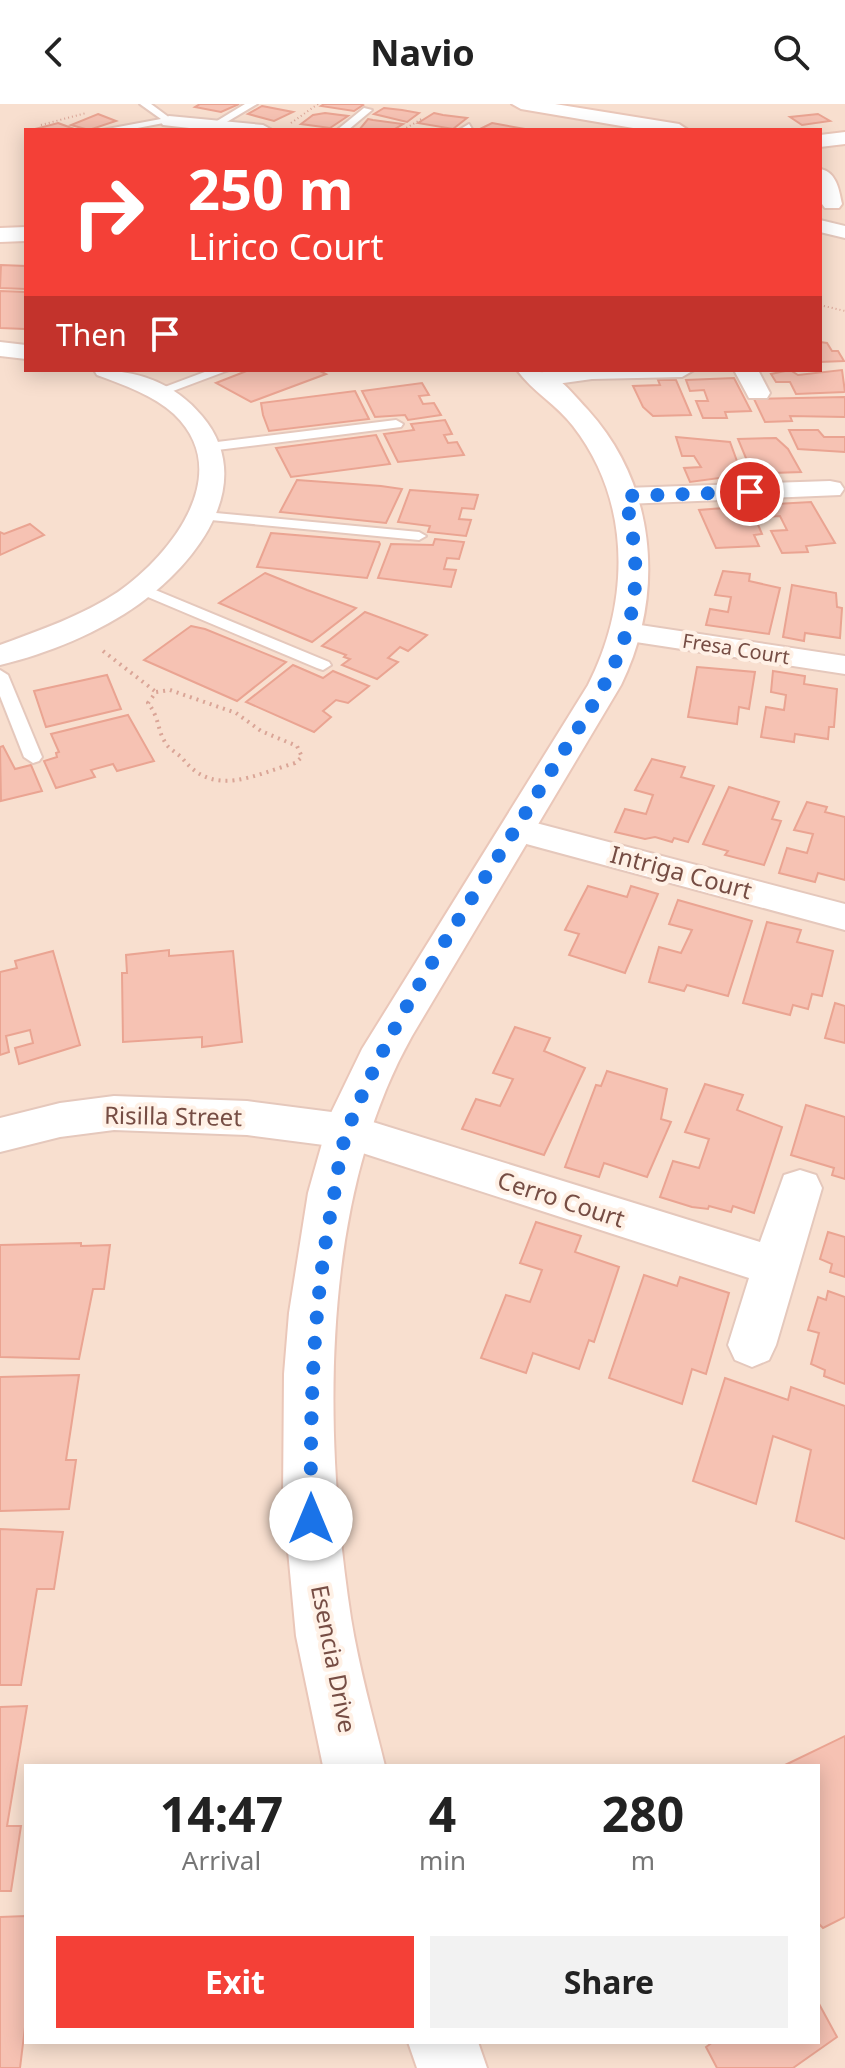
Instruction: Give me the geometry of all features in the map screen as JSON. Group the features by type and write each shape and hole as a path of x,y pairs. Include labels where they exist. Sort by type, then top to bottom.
{"street":[{"path":"521,104 667,128"},
{"path":"169,121 224,126"},
{"path":"822,141 845,138"},
{"path":"822,175 845,181"},
{"path":"822,176 828,184 832,207"},
{"path":"822,226 845,232"},
{"path":"0,235 24,234"},
{"path":"0,349 24,352"},
{"path":"0,656 73,627 141,589 181,551 205,516 215,478 209,447 199,426 160,391 111,372"},
{"path":"536,374 592,372"},
{"path":"747,372 758,393"},
{"name":"Esencia Drive","path":"354,1764 323,1622 310,1505 310,1421 321,1261 347,1131 387,1042 451,933 586,719 627,632 636,578 636,543 625,496 613,466 582,419 536,374"},
{"path":"816,460 843,515"},
{"path":"625,496 830,489"},
{"name":"Fresa Court","path":"627,632 845,665"},
{"name":"Intriga Court","path":"517,830 845,917"},
{"name":"Risilla Street","path":"0,1135 60,1120 114,1113 247,1118 347,1131"},
{"name":"Cerro Court","path":"347,1131 776,1267"},
{"path":"752,1345 800,1188"},
{"path":"444,2044 452,2068"}],"lane":[{"path":"145,104 169,121"},
{"path":"224,126 252,104"},
{"path":"344,128 367,110"},
{"path":"121,128 169,121"},
{"path":"160,391 217,372"},
{"path":"209,447 396,424"},
{"path":"205,516 419,536"},
{"path":"141,589 323,665"},
{"path":"0,675 33,757"}],"path":[{"path":"287,125 318,104"},
{"path":"406,128 423,118"},
{"path":"822,305 845,311"},
{"path":"93,644 156,692 170,690 246,717 261,731 297,746 302,757 295,763 233,781 215,782 198,777 162,738 159,718 148,703 156,692"}],"shaded area":[{"path":"0,104 845,104 845,2068 0,2068"}],"building":[{"path":"200,104 239,104 221,112 195,107"},
{"path":"363,105 354,111 321,106"},
{"path":"262,106 293,112 274,121 248,114"},
{"path":"384,108 419,113 407,122 374,114"},
{"path":"434,113 467,118 454,128 418,123"},
{"path":"98,114 116,121 95,128 71,125"},
{"path":"818,114 830,121 802,125 790,117"},
{"path":"313,115 348,116 330,128 301,124"},
{"path":"368,119 403,124 396,128 361,128"},
{"path":"58,123 72,128 39,128"},
{"path":"492,123 520,128 482,128"},
{"path":"1,265 24,266 24,289 0,288"},
{"path":"0,291 24,292 24,329 0,328"},
{"path":"822,342 827,343 832,351 838,351 844,361 822,362"},
{"path":"842,370 845,392 796,394 790,382 776,382 771,374 793,372 798,375"},
{"path":"244,372 326,374 251,402 216,383"},
{"path":"734,378 751,411 725,412 727,418 703,418 696,401 708,401 704,390 690,391 686,380"},
{"path":"658,380 676,380 691,415 653,416 643,407 633,386 660,385"},
{"path":"422,383 429,395 419,396 423,404 434,403 441,415 408,420 405,415 375,417 362,391"},
{"path":"355,391 369,419 269,431 263,415 261,403"},
{"path":"845,397 845,417 790,416 792,421 765,422 754,399"},
{"path":"445,420 452,434 444,435 448,443 457,442 464,455 398,462 384,434 414,430 411,424"},
{"path":"789,430 818,430 824,437 845,437 845,452 798,449"},
{"path":"376,435 390,464 291,477 276,448"},
{"path":"676,437 730,442 742,475 690,482 684,468 701,467 694,456 682,456"},
{"path":"776,438 788,449 801,472 772,473 774,479 755,480 738,439"},
{"path":"297,480 402,489 386,523 280,512"},
{"path":"410,490 478,495 474,509 462,508 459,519 471,520 466,536 428,532 430,526 398,522"},
{"path":"811,502 835,543 806,546 808,552 782,553 771,531 787,530 780,516 765,517 759,505"},
{"path":"750,506 762,534 754,535 759,546 716,548 699,510"},
{"path":"30,524 44,535 0,555 0,532 4,534"},
{"path":"271,533 380,544 367,578 257,567"},
{"path":"435,539 464,542 459,559 447,558 444,569 456,570 451,587 378,578 391,544 433,545"},
{"path":"723,571 750,574 749,581 780,588 769,634 706,625 710,609 728,612 731,597 715,595"},
{"path":"265,573 356,608 312,642 219,603"},
{"path":"792,585 836,593 837,607 842,608 840,638 805,633 804,641 783,637"},
{"path":"365,612 427,635 408,651 400,647 388,658 398,662 377,679 342,665 350,659 344,657 346,655 322,646"},
{"path":"191,626 286,662 237,701 144,660"},
{"path":"293,665 323,678 333,671 369,686 348,703 336,700 323,711 331,717 314,732 246,702"},
{"path":"697,667 755,672 749,709 739,707 737,724 688,717"},
{"path":"773,671 805,676 804,684 837,689 834,727 829,727 828,739 795,734 794,742 761,737 766,707 784,710 786,695 771,692"},
{"path":"107,675 121,709 46,727 34,691"},
{"path":"128,715 154,761 117,771 113,764 91,770 95,777 56,788 44,761 57,757 56,753 59,752 51,734"},
{"path":"3,746 15,769 31,765 42,791 1,801 0,747"},
{"path":"652,759 685,767 681,777 714,786 688,842 674,838 672,842 655,837 645,839 615,832 625,809 646,814 653,795 635,790"},
{"path":"729,787 779,802 772,819 781,821 764,865 725,855 728,851 703,844"},
{"path":"807,802 827,807 825,812 845,817 845,880 818,873 815,882 779,873 787,848 807,853 813,834 794,830"},
{"path":"588,886 627,897 631,886 658,894 625,973 569,955 579,934 565,930"},
{"path":"678,900 752,921 728,996 687,985 684,991 649,982 659,947 681,953 692,930 669,924"},
{"path":"767,922 801,930 797,942 833,951 822,996 812,994 808,1009 793,1005 790,1015 743,1003"},
{"path":"169,950 169,956 233,951 242,1042 202,1047 202,1037 123,1042 122,973 127,973 126,955"},
{"path":"53,951 80,1045 19,1064 15,1048 33,1043 30,1030 6,1036 9,1052 0,1055 0,972 17,968 15,961"},
{"path":"835,1003 845,1006 845,1043 825,1038"},
{"path":"515,1027 550,1038 544,1051 585,1068 544,1155 462,1129 476,1099 500,1106 513,1079 493,1073"},
{"path":"607,1071 667,1089 661,1119 671,1122 647,1177 604,1163 599,1177 565,1167 596,1085 601,1086"},
{"path":"705,1084 743,1095 737,1110 782,1127 754,1213 733,1206 731,1212 709,1206 708,1209 692,1207 660,1197 673,1161 699,1168 709,1139 685,1132"},
{"path":"806,1105 845,1117 845,1179 832,1175 834,1168 791,1155"},
{"path":"536,1222 581,1236 575,1252 619,1267 594,1342 589,1340 579,1369 533,1353 526,1373 481,1358 506,1295 530,1302 542,1270 520,1263"},
{"path":"828,1232 845,1237 845,1277 830,1272 832,1264 820,1259"},
{"path":"81,1243 81,1246 110,1245 104,1289 93,1289 79,1359 0,1357 0,1245"},
{"path":"644,1275 677,1286 680,1277 729,1293 706,1374 692,1369 682,1404 609,1378"},
{"path":"828,1291 845,1297 845,1384 824,1376 825,1370 811,1364 819,1333 808,1330 818,1297 826,1300"},
{"path":"79,1375 66,1460 76,1460 69,1509 0,1511 0,1377"},
{"path":"725,1378 788,1400 791,1387 845,1406 845,1539 796,1521 811,1450 773,1436 756,1504 693,1481"},
{"path":"0,1529 63,1532 54,1589 37,1589 21,1685 0,1685"},
{"path":"27,1706 7,1826 21,1826 11,1891 0,1891 0,1707"},
{"path":"845,1736 845,1917 823,1928 820,1925 820,1764 787,1764"},
{"path":"24,1916 24,2035 20,2068 0,2068 0,1917"},
{"path":"820,2006 837,2037 793,2068 717,2068 706,2047 710,2044 820,2044"}],"route":[{"path":"311,1519 310,1421 321,1261 347,1131 387,1042 451,933 586,719 610,671 627,632 636,578 636,543 625,496 750,492"}]}
